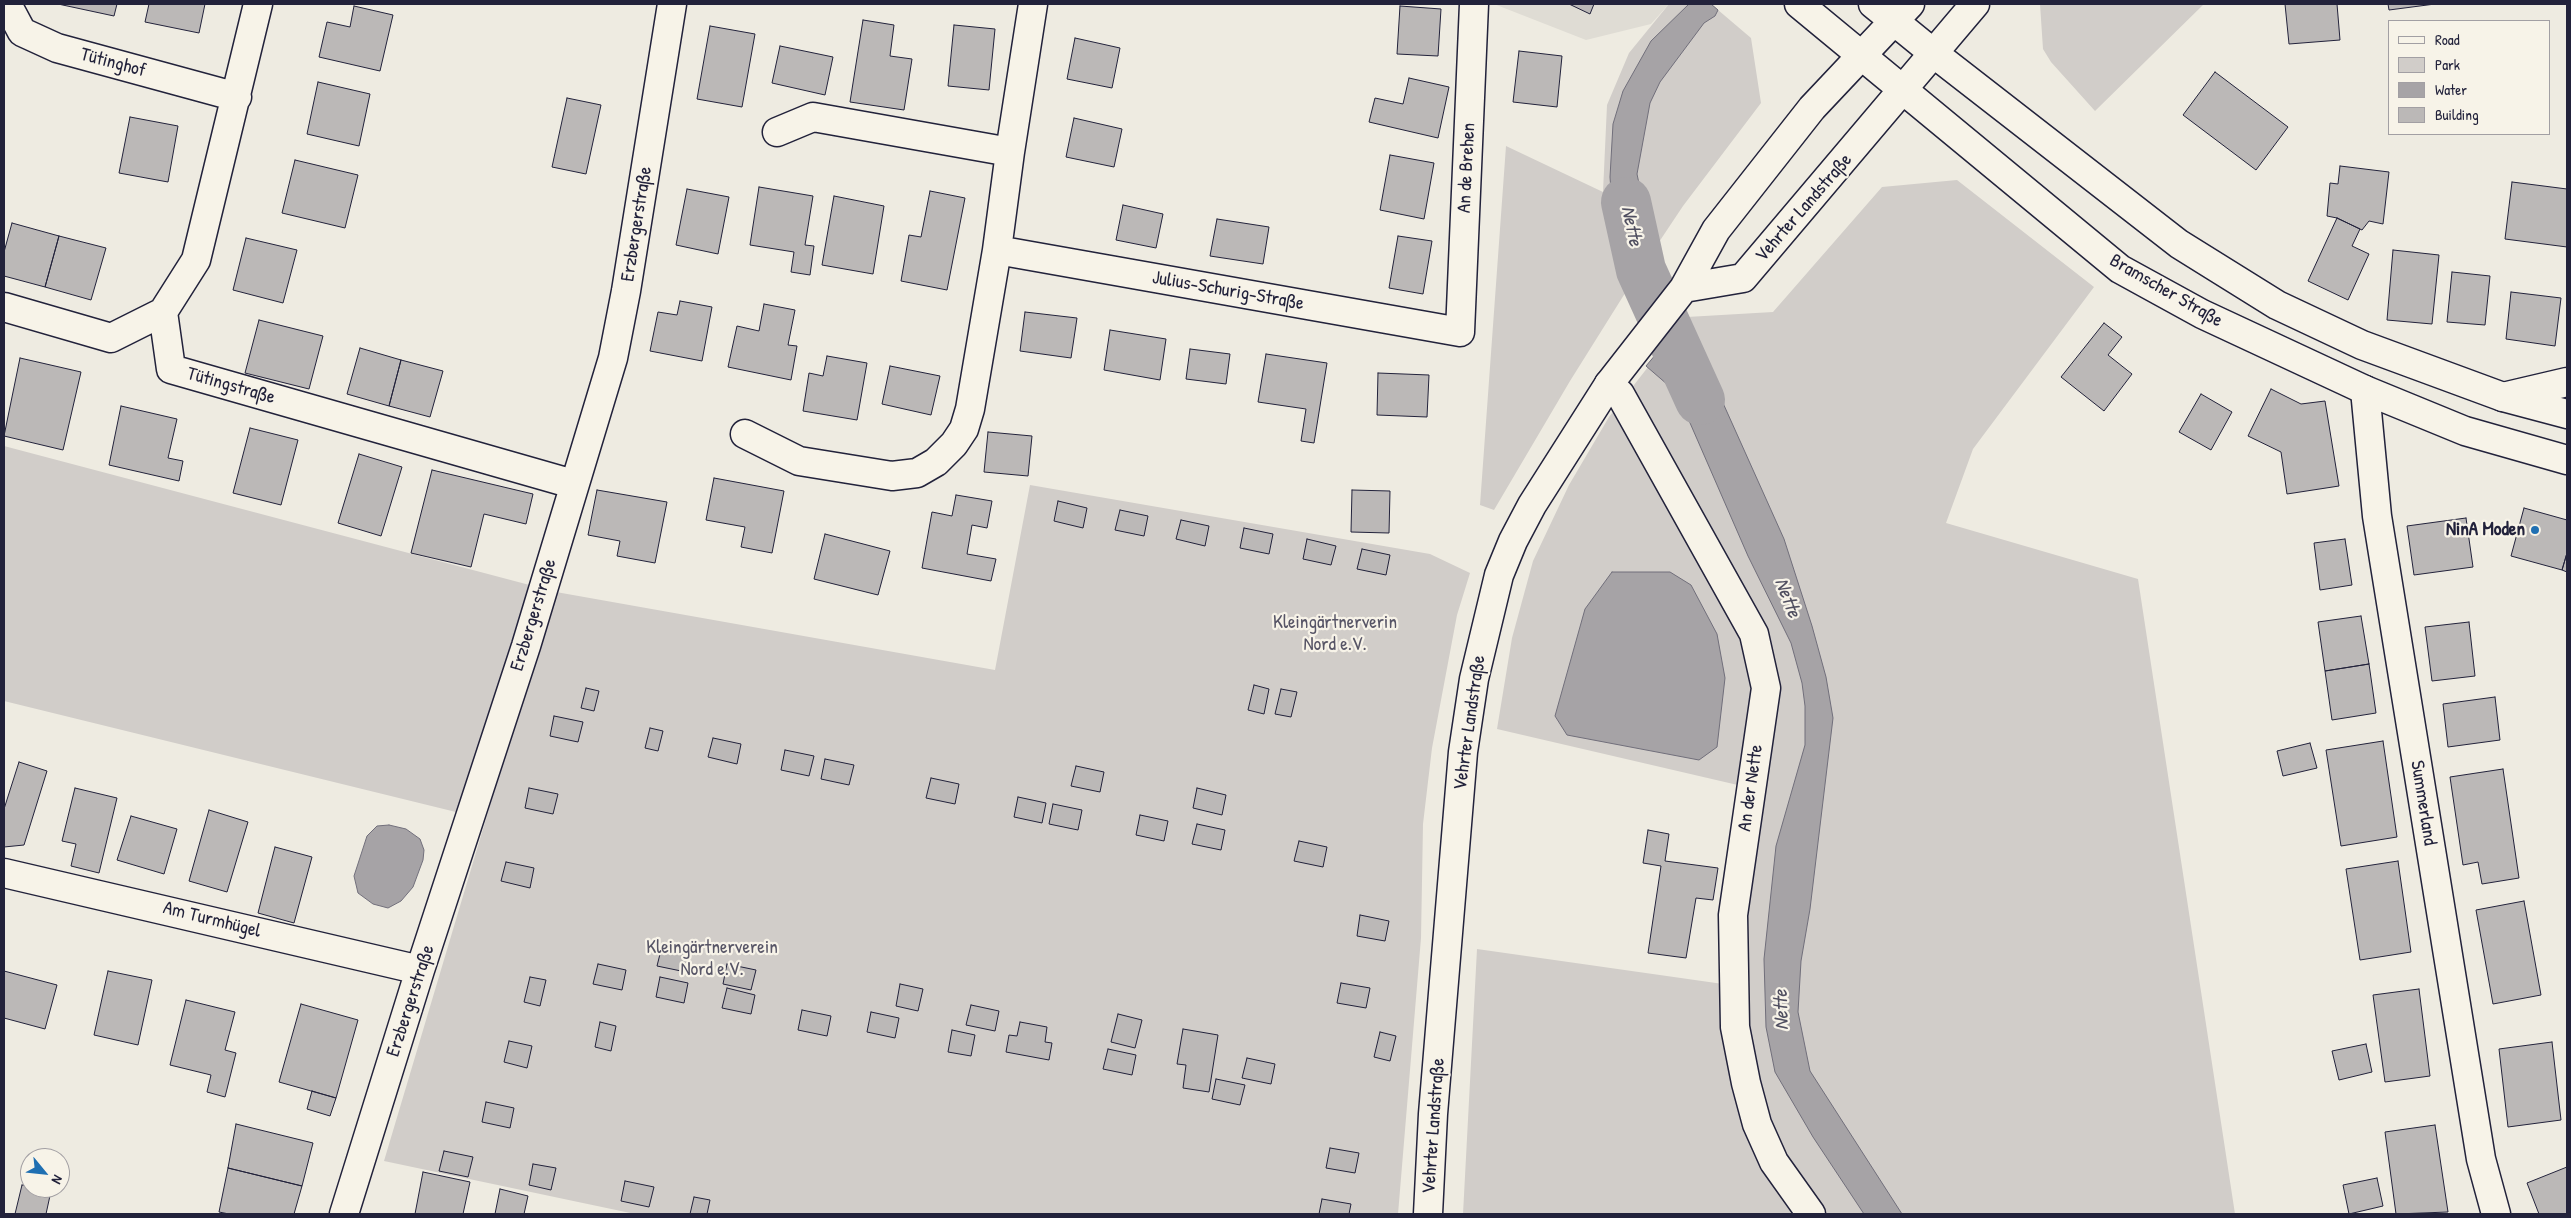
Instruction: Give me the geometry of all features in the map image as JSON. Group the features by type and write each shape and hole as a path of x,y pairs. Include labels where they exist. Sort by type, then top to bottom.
{"street":[{"name":"Tütinghof","path":"7,4 22,32 57,48 237,97"},
{"path":"4,307 111,338 163,312 196,260 258,4"},
{"name":"Erzbergerstraße","path":"344,1214 420,970 520,664 615,348 626,291 672,4"},
{"path":"745,434 799,461 892,476 917,473 936,462 954,444 964,429 970,409 997,250 1033,4"},
{"name":"An de Brehen","path":"1460,332 1474,4"},
{"name":"Bramscher Straße","path":"1799,4 2120,269 2202,314 2365,390 2465,431 2567,460"},
{"path":"1873,4 1902,12 1932,52 2179,244 2277,305 2362,344 2503,397 2567,414"},
{"name":"Vehrter Landstraße","path":"1680,293 1743,278 1932,52 1975,4"},
{"name":"Vehrter Landstraße","path":"1428,1214 1460,781 1474,679 1488,612 1513,541 1532,505 1609,384 1680,293 1716,230 1812,108 1902,12"},
{"path":"778,132 813,117 1010,152"},
{"name":"Julius-Schurig-Straße","path":"997,250 1460,332"},
{"name":"Tütingstraße","path":"163,312 171,369 573,484"},
{"path":"2503,397 2567,382"},
{"name":"An der Nette","path":"1609,384 1620,394 1754,634 1766,688 1733,915 1735,1027 1746,1083 1757,1124 1774,1162 1811,1214"},
{"name":"Summerland","path":"2365,390 2375,507 2481,1159 2496,1214"},
{"name":"Am Turmhügel","path":"4,873 420,970"}],"shaded area":[{"path":"1494,4 1669,4 1651,24 1586,40"}],"green space":[{"path":"1669,4 1711,4 1751,38 1761,103 1683,206 1627,290 1570,381 1494,510 1480,505 1506,146 1603,192 1607,105 1629,53"},
{"path":"2040,4 2204,4 2095,111 2051,62 2043,49"},
{"path":"1957,180 2094,287 1973,449 1946,523 2138,579 2235,1214 1463,1214 1477,949 1723,984 1742,786 1497,729 1512,638 1533,561 1569,485 1609,417 1687,317 1773,312 1882,187"},
{"name":"Kleingärtnerverein Nord e.V.","path":"4,446 556,592 995,670 1030,485 1430,554 1470,573 1457,615 1432,748 1423,824 1421,938 1398,1214 635,1214 384,1161 531,668 505,664 460,813 4,701"}],"water":[{"path":"1689,4 1711,4 1718,10 1715,16 1704,23 1660,82 1650,103 1637,174 1648,227 1657,247 1627,290 1615,235 1612,206 1610,177 1613,124 1623,91 1651,41"},
{"path":"1687,317 1701,354 1784,539 1826,677 1833,718 1810,909 1801,961 1798,1012 1810,1071 1902,1214 1864,1214 1813,1137 1775,1072 1766,1027 1764,959 1776,846 1805,745 1805,706 1802,683 1791,643 1748,556 1687,416 1668,385 1646,366"},
{"path":"1612,572 1670,572 1691,585 1717,634 1725,678 1717,747 1699,760 1567,735 1555,716 1585,609"},
{"path":"389,825 406,829 420,839 424,850 423,860 413,887 401,901 388,908 373,904 358,893 354,876 367,836 377,826"}],"building":[{"path":"58,4 117,4 114,16"},
{"path":"149,4 205,4 199,33 145,22"},
{"path":"1569,4 1594,4 1590,14"},
{"path":"2285,4 2337,4 2340,40 2289,44"},
{"path":"2388,4 2435,4 2389,10"},
{"path":"354,6 393,15 380,71 319,57 327,22 350,27"},
{"path":"1400,6 1441,9 1438,56 1397,54"},
{"path":"863,20 894,25 890,56 912,59 904,110 850,102"},
{"path":"954,25 995,29 989,90 948,86"},
{"path":"710,26 755,34 742,107 697,99"},
{"path":"1075,38 1120,48 1112,88 1067,79"},
{"path":"780,46 833,57 825,95 772,83"},
{"path":"1519,51 1562,56 1557,107 1513,102"},
{"path":"2215,72 2288,127 2256,170 2183,115"},
{"path":"1409,78 1449,87 1438,138 1369,122 1375,98 1403,104"},
{"path":"318,82 370,94 359,146 307,134"},
{"path":"567,98 601,105 586,174 552,167"},
{"path":"130,117 178,126 168,182 119,173"},
{"path":"1074,118 1122,129 1114,167 1066,157"},
{"path":"1390,155 1434,163 1424,219 1380,210"},
{"path":"295,160 358,175 345,228 282,213"},
{"path":"2340,166 2389,172 2383,224 2369,221 2362,230 2337,218 2327,216 2330,183 2338,184"},
{"path":"2512,182 2567,189 2567,247 2505,239"},
{"path":"759,187 813,196 805,245 814,246 810,275 791,272 794,252 750,245"},
{"path":"687,189 729,197 718,254 676,245"},
{"path":"930,191 965,198 947,290 901,281 909,235 921,237"},
{"path":"834,196 884,206 873,274 822,265"},
{"path":"1123,205 1163,214 1156,248 1116,240"},
{"path":"2337,218 2360,229 2352,246 2369,254 2348,300 2308,281"},
{"path":"1217,219 1269,227 1263,264 1210,256"},
{"path":"12,223 59,236 45,287 4,276 4,252"},
{"path":"59,236 106,248 91,300 45,287"},
{"path":"1398,236 1432,241 1423,294 1389,288"},
{"path":"246,238 297,250 283,303 233,290"},
{"path":"2393,250 2439,255 2432,324 2387,320"},
{"path":"2452,272 2490,276 2485,325 2447,322"},
{"path":"2511,292 2561,298 2555,346 2506,339"},
{"path":"680,301 712,307 702,361 650,351 658,312 677,315"},
{"path":"764,304 795,310 788,345 797,346 791,380 728,367 737,326 759,331"},
{"path":"1025,312 1077,318 1071,358 1020,351"},
{"path":"259,320 323,336 309,389 245,373"},
{"path":"2104,323 2122,337 2108,355 2132,374 2104,411 2061,377"},
{"path":"1110,330 1166,339 1160,380 1104,370"},
{"path":"360,348 401,360 389,406 347,394"},
{"path":"1190,349 1230,354 1226,384 1186,379"},
{"path":"1266,354 1327,363 1314,443 1301,441 1306,409 1258,402"},
{"path":"827,356 867,363 857,420 803,411 809,373 823,376"},
{"path":"20,358 81,372 63,450 4,436"},
{"path":"401,360 443,371 430,417 389,406"},
{"path":"890,366 940,376 931,415 882,404"},
{"path":"1378,373 1429,375 1427,417 1377,415"},
{"path":"2271,389 2301,404 2325,401 2339,486 2287,494 2281,452 2248,436"},
{"path":"2201,394 2232,412 2211,450 2179,432"},
{"path":"121,406 177,419 168,458 183,461 179,481 109,465"},
{"path":"250,428 298,440 281,505 233,493"},
{"path":"988,432 1032,436 1028,476 984,472"},
{"path":"359,454 402,467 381,536 338,523"},
{"path":"432,470 533,494 526,524 484,514 471,567 411,553"},
{"path":"714,478 784,491 772,553 741,547 745,527 706,520"},
{"path":"597,490 667,502 655,563 617,556 620,541 588,535"},
{"path":"1352,490 1390,491 1389,533 1351,532"},
{"path":"956,495 992,501 987,528 972,525 967,554 996,559 991,581 922,568 932,512 952,516"},
{"path":"1058,501 1087,508 1083,528 1054,521"},
{"path":"2524,508 2567,520 2567,553 2562,570 2511,556"},
{"path":"1120,510 1148,516 1144,536 1115,530"},
{"path":"2466,518 2473,567 2414,575 2407,526"},
{"path":"1181,520 1209,526 1205,546 1176,539"},
{"path":"1244,528 1273,534 1269,554 1240,548"},
{"path":"825,534 890,551 878,595 814,579"},
{"path":"1307,539 1336,546 1331,565 1303,559"},
{"path":"2345,539 2352,585 2320,590 2314,543"},
{"path":"1362,549 1390,555 1386,575 1357,569"},
{"path":"2567,553 2567,572 2562,570"},
{"path":"2361,616 2369,664 2325,671 2318,622"},
{"path":"2469,622 2475,676 2432,681 2425,627"},
{"path":"2369,664 2376,713 2332,720 2325,671"},
{"path":"1254,685 1269,689 1264,714 1248,710"},
{"path":"586,688 599,691 594,711 581,708"},
{"path":"1281,689 1297,692 1291,717 1275,714"},
{"path":"2495,697 2500,740 2448,747 2443,704"},
{"path":"554,716 583,722 578,742 550,736"},
{"path":"650,728 663,731 658,751 645,748"},
{"path":"713,738 741,744 737,764 708,757"},
{"path":"2383,741 2397,837 2341,846 2326,750"},
{"path":"2310,743 2317,768 2283,776 2277,751"},
{"path":"785,750 814,756 809,776 781,770"},
{"path":"825,759 854,765 849,785 821,779"},
{"path":"19,762 47,771 24,845 4,847 4,809"},
{"path":"1076,766 1104,772 1100,792 1071,786"},
{"path":"2503,769 2519,878 2482,884 2478,862 2463,865 2450,777"},
{"path":"931,778 959,784 955,804 926,798"},
{"path":"75,788 117,798 99,873 71,866 76,844 62,841"},
{"path":"529,788 558,794 553,814 525,808"},
{"path":"1197,788 1226,795 1222,815 1193,808"},
{"path":"1018,797 1046,803 1042,823 1014,817"},
{"path":"1053,804 1082,810 1078,830 1049,824"},
{"path":"209,810 248,822 227,892 189,881"},
{"path":"1140,815 1168,821 1164,841 1136,835"},
{"path":"131,816 177,829 164,874 117,860"},
{"path":"1197,824 1225,830 1221,850 1192,844"},
{"path":"1648,830 1669,834 1665,861 1718,868 1713,900 1696,898 1686,958 1648,953 1661,866 1643,863"},
{"path":"1299,841 1327,847 1323,867 1294,861"},
{"path":"275,847 312,857 294,923 258,913"},
{"path":"2398,861 2411,952 2360,960 2346,869"},
{"path":"506,862 534,868 530,888 501,881"},
{"path":"2524,901 2541,995 2493,1004 2476,910"},
{"path":"1360,915 1389,921 1385,941 1357,936"},
{"path":"662,946 690,952 686,972 657,966"},
{"path":"598,964 626,970 622,990 593,984"},
{"path":"727,964 756,970 751,990 723,984"},
{"path":"4,971 57,985 45,1029 4,1018"},
{"path":"108,971 152,980 138,1045 94,1035"},
{"path":"530,977 546,980 540,1006 524,1002"},
{"path":"660,977 688,983 684,1003 656,997"},
{"path":"1341,983 1370,988 1366,1008 1337,1003"},
{"path":"900,984 923,989 918,1011 896,1006"},
{"path":"727,988 755,995 751,1014 722,1008"},
{"path":"2419,989 2430,1076 2385,1082 2373,995"},
{"path":"186,1000 235,1012 225,1050 236,1053 225,1097 207,1092 211,1075 170,1065"},
{"path":"301,1004 358,1020 336,1098 279,1082"},
{"path":"971,1005 999,1011 995,1031 966,1025"},
{"path":"802,1010 831,1016 827,1036 798,1030"},
{"path":"871,1012 899,1018 895,1038 867,1032"},
{"path":"1118,1014 1142,1020 1135,1048 1111,1042"},
{"path":"600,1022 616,1026 611,1051 595,1047"},
{"path":"1020,1022 1047,1027 1045,1042 1052,1043 1049,1060 1006,1052 1009,1035 1017,1036"},
{"path":"1183,1029 1218,1035 1209,1092 1183,1088 1186,1065 1177,1064"},
{"path":"952,1030 975,1035 971,1056 948,1052"},
{"path":"1380,1032 1396,1036 1390,1061 1374,1057"},
{"path":"509,1041 532,1046 527,1068 504,1062"},
{"path":"2552,1042 2561,1120 2508,1127 2499,1049"},
{"path":"2366,1044 2372,1072 2339,1080 2332,1051"},
{"path":"1108,1049 1136,1055 1132,1075 1103,1069"},
{"path":"1247,1058 1275,1064 1271,1084 1242,1078"},
{"path":"1216,1079 1245,1085 1240,1105 1212,1099"},
{"path":"312,1091 336,1098 330,1116 307,1109"},
{"path":"486,1102 514,1108 510,1128 482,1122"},
{"path":"236,1124 313,1143 302,1186 228,1168"},
{"path":"2435,1125 2448,1212 2396,1214 2385,1132"},
{"path":"1330,1148 1359,1153 1355,1173 1326,1168"},
{"path":"444,1151 473,1157 468,1177 439,1171"},
{"path":"533,1164 556,1168 551,1190 529,1185"},
{"path":"2567,1167 2567,1214 2539,1214 2527,1183"},
{"path":"228,1168 302,1186 294,1214 229,1214 219,1212"},
{"path":"423,1172 470,1182 463,1214 415,1214"},
{"path":"2377,1178 2383,1206 2349,1214 2343,1185"},
{"path":"625,1181 654,1187 649,1207 621,1201"},
{"path":"500,1189 528,1196 524,1214 495,1214"},
{"path":"20,1193 20,1198 49,1198 46,1214 15,1214"},
{"path":"694,1197 710,1200 707,1214 690,1214"},
{"path":"1322,1199 1351,1204 1349,1214 1319,1214"}],"waterway":[{"name":"Nette","path":"1626,202 1641,270 1700,400"}],"place":[{"name":"NinA Moden","path":"2535,530"}],"park label":[{"name":"Kleingärtnerverin Nord e.V.","path":"1335,634"}]}
